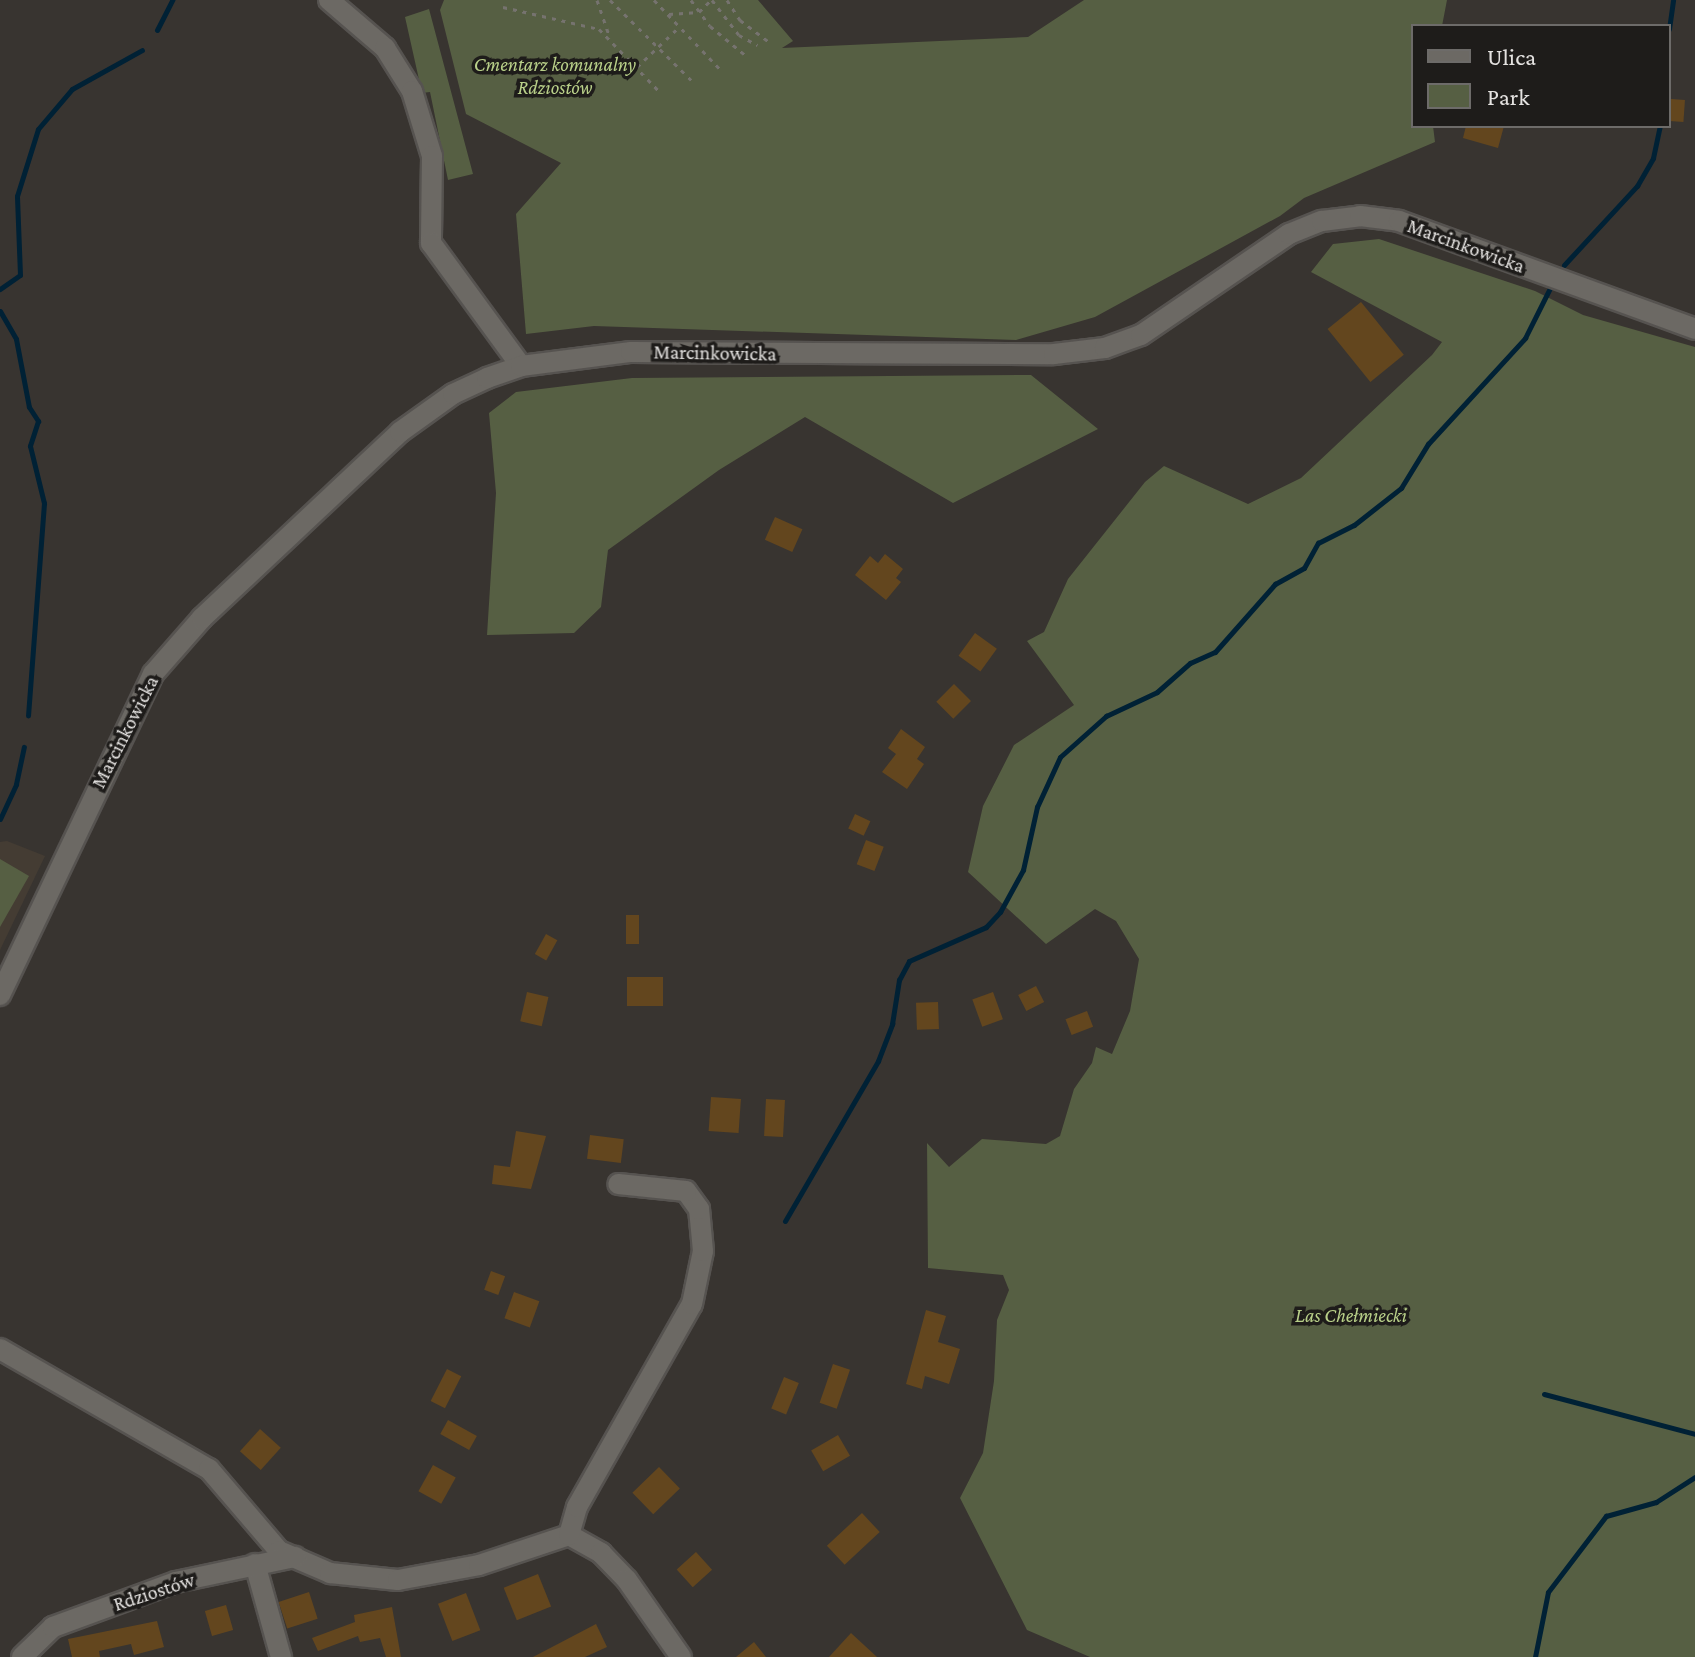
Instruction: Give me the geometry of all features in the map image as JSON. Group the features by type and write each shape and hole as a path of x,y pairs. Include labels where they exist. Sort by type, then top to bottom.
{"street":[{"path":"343,3 385,48 422,113 432,156 429,232 439,260 521,366"},
{"name":"Marcinkowicka","path":"0,995 153,674 202,618 400,432 453,394 521,366 631,352 1038,354 1105,348 1141,335 1289,234 1322,221 1360,216 1399,221 1695,329"},
{"path":"569,1535 577,1507 692,1304 703,1251 699,1209 686,1191 618,1184"},
{"path":"0,1349 209,1469 279,1551 299,1556 330,1573 398,1580 479,1565 569,1535 601,1553 627,1580 681,1657"},
{"name":"Rdziostów","path":"22,1657 53,1627 176,1582 299,1556"},
{"path":"255,1564 281,1657"}],"path":[{"path":"597,0 611,39"},
{"path":"610,0 691,80"},
{"path":"655,0 720,69"},
{"path":"691,0 699,12 745,55"},
{"path":"669,14 699,12 711,0 739,35 757,45"},
{"path":"727,0 740,20 771,43"},
{"path":"503,7 570,19 599,29 658,90"},
{"path":"637,67 680,26"}],"shaded area":[{"path":"7,841 45,856 0,950 0,842"}],"green space":[{"name":"Cmentarz komunalny Rdziostów","path":"444,0 758,0 793,41 782,48 1028,37 1084,0 1447,0 1442,24 1411,24 1411,128 1433,128 1435,142 1304,198 1280,216 1095,317 1016,340 594,326 526,334 516,214 561,163 466,114 440,10"},
{"path":"429,9 473,174 448,180 430,92 422,93 405,17"},
{"name":"Las Chełmiecki","path":"1379,239 1535,291 1583,315 1695,347 1695,1657 1090,1657 1027,1630 960,1498 983,1453 994,1381 997,1320 1009,1290 1003,1275 928,1268 927,1143 949,1167 982,1139 1046,1144 1060,1136 1074,1089 1092,1063 1096,1047 1112,1054 1130,1011 1139,959 1116,921 1095,909 1046,944 968,872 983,806 1014,745 1074,705 1027,641 1044,632 1068,579 1145,482 1164,466 1248,504 1301,478 1432,355 1442,342 1311,272 1333,244"},
{"path":"1031,375 1098,429 953,503 805,417 719,470 608,550 601,607 574,633 487,635 496,493 489,413 516,392 632,378"},
{"path":"0,859 29,876 0,927"}],"building":[{"path":"1671,99 1685,100 1683,122 1671,121"},
{"path":"1466,128 1503,128 1498,148 1463,138"},
{"path":"1361,302 1404,355 1370,382 1328,329"},
{"path":"775,517 802,529 792,552 765,540"},
{"path":"885,554 903,569 896,578 901,582 886,600 855,575 870,556 878,563"},
{"path":"975,633 997,649 980,672 959,656"},
{"path":"954,684 971,701 953,719 936,702"},
{"path":"901,729 925,747 917,759 924,764 907,789 882,772 896,754 888,748"},
{"path":"855,814 870,821 864,836 848,829"},
{"path":"866,840 884,847 874,871 857,864"},
{"path":"626,915 639,915 639,944 626,944"},
{"path":"546,934 557,940 546,960 535,954"},
{"path":"627,977 663,977 663,1006 627,1006"},
{"path":"1036,986 1044,1002 1026,1011 1018,995"},
{"path":"527,992 548,997 542,1026 520,1021"},
{"path":"993,992 1003,1019 982,1027 972,1000"},
{"path":"938,1002 939,1029 917,1030 916,1003"},
{"path":"1087,1011 1093,1027 1072,1035 1066,1019"},
{"path":"711,1097 741,1099 739,1133 709,1131"},
{"path":"766,1099 785,1100 783,1137 764,1136"},
{"path":"516,1131 546,1136 531,1189 492,1184 494,1165 510,1167"},
{"path":"590,1135 624,1139 621,1163 587,1159"},
{"path":"491,1271 505,1276 498,1295 484,1290"},
{"path":"514,1292 539,1301 530,1328 504,1318"},
{"path":"926,1310 946,1316 938,1342 960,1349 949,1384 925,1376 922,1389 906,1384"},
{"path":"833,1364 850,1370 837,1409 820,1403"},
{"path":"447,1369 461,1376 445,1408 431,1401"},
{"path":"784,1377 799,1383 786,1415 771,1409"},
{"path":"448,1420 477,1436 469,1450 440,1434"},
{"path":"260,1429 281,1448 261,1470 240,1451"},
{"path":"838,1435 850,1456 823,1471 811,1450"},
{"path":"433,1465 456,1478 441,1504 418,1491"},
{"path":"659,1467 680,1489 653,1514 632,1493"},
{"path":"862,1513 880,1532 845,1565 827,1546"},
{"path":"696,1552 712,1570 693,1587 677,1569"},
{"path":"538,1574 551,1606 517,1620 504,1588"},
{"path":"309,1592 318,1619 287,1629 279,1602"},
{"path":"466,1593 480,1630 452,1641 438,1604"},
{"path":"226,1605 233,1630 212,1636 205,1611"},
{"path":"392,1607 401,1657 386,1657 380,1638 360,1642 358,1636 318,1651 312,1638 355,1622 354,1615"},
{"path":"157,1621 164,1647 134,1655 131,1644 99,1651 100,1657 72,1657 68,1639"},
{"path":"596,1624 607,1647 585,1657 533,1657"},
{"path":"851,1633 877,1657 829,1657"},
{"path":"754,1642 766,1657 736,1657"}],"waterway":[{"path":"157,30 172,0"},
{"path":"1670,24 1673,0"},
{"path":"0,289 20,275 17,196 38,129 72,89 142,50"},
{"path":"1564,265 1637,186 1653,158 1660,128"},
{"path":"785,1221 878,1061 892,1024 899,980 909,961 986,927 1000,912 1023,870 1037,807 1060,757 1106,716 1157,692 1190,663 1215,652 1275,584 1304,568 1318,543 1354,525 1401,488 1428,444 1525,338 1549,290"},
{"path":"0,311 16,339 29,407 38,421 30,446 44,503 28,715"},
{"path":"0,819 16,784 24,747"},
{"path":"1544,1394 1695,1434"},
{"path":"1535,1657 1548,1592 1606,1516 1656,1502 1695,1477"}]}
